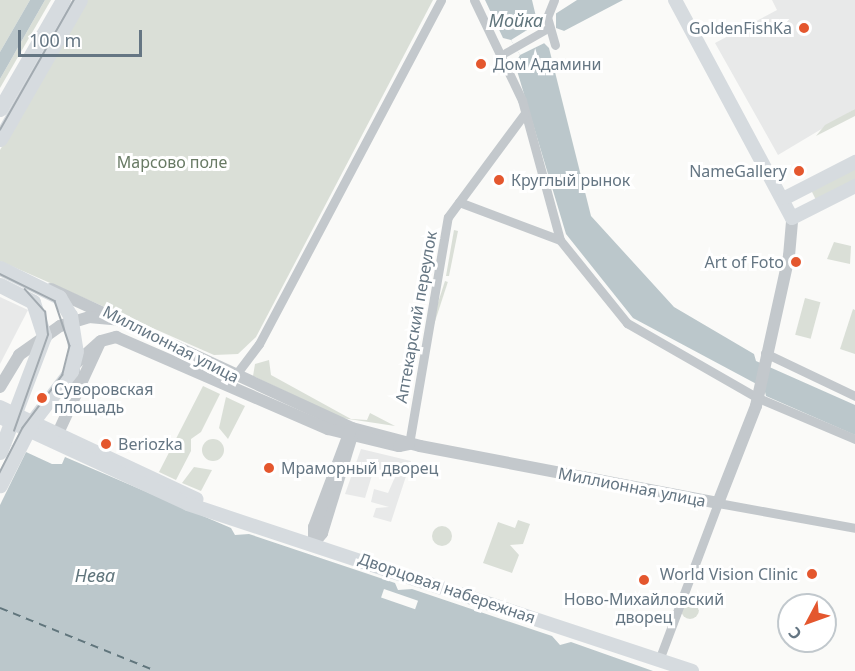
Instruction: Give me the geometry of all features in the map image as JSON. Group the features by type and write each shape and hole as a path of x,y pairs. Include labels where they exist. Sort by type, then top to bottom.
{"main road":[{"path":"0,109 63,0"},
{"path":"0,140 80,0"},
{"path":"675,0 785,198 792,218 855,186"},
{"path":"785,198 855,162"},
{"path":"808,186 802,191 804,202 818,205"},
{"name":"Миллионная улица","path":"0,268 47,288"},
{"path":"0,285 22,294 41,314 44,336 10,418 0,484"},
{"path":"7,448 30,426 74,365 71,321 62,301 47,288"},
{"name":"Дворцовая набережная","path":"0,407 10,418 188,504 202,505"},
{"name":"Дворцовая набережная","path":"30,426 58,433 202,505 692,671"}],"street":[{"path":"231,380 260,341 441,0"},
{"path":"474,0 525,113 560,240 627,323 756,391 855,439"},
{"path":"554,0 547,17 554,41"},
{"path":"506,53 550,28"},
{"name":"Аптекарский переулок","path":"409,444 448,217 525,113"},
{"path":"459,202 560,240"},
{"path":"659,660 718,503 756,391 791,245 792,218"},
{"name":"Миллионная улица","path":"47,288 118,319 231,380"},
{"path":"0,387 19,355 44,336 71,321 118,319"},
{"name":"Миллионная улица","path":"101,341 116,337 231,380 351,433 855,528"},
{"path":"75,396 74,365 101,341"},
{"path":"58,433 101,341"},
{"path":"764,358 855,396"},
{"path":"314,543 351,433"}],"shaded area":[{"path":"772,0 855,0 855,109 778,155 715,43 777,10"},
{"path":"0,297 28,310 0,364"},
{"path":"361,449 411,461 391,522 373,517 376,508 389,507 371,502 374,489 388,493 395,477 373,472 365,498 345,494"}],"green space":[{"path":"0,0 30,0 0,52"},
{"path":"45,0 51,0 0,88 0,79"},
{"name":"Марсово поле","path":"87,0 433,0 256,337 238,354 214,355 0,261 0,150"},
{"path":"855,109 855,116 816,136 825,125"},
{"path":"855,167 855,180 816,200 811,190"},
{"path":"454,230 458,231 449,276 446,276"},
{"path":"834,242 851,246 850,264 827,259"},
{"path":"445,281 448,282 424,356 421,355"},
{"path":"805,298 820,302 811,339 795,335"},
{"path":"853,309 855,310 855,354 840,349"},
{"path":"269,360 271,375 351,419 367,420 370,413 395,426 342,418 253,376 255,364"},
{"path":"203,386 220,394 201,432 191,439 191,451 176,480 159,472"},
{"path":"226,397 245,406 228,439 219,428"},
{"path":"213,439 221,442 224,450 221,458 213,461 205,458 202,450 205,442"},
{"path":"194,467 212,470 201,491 182,483"},
{"path":"518,520 530,524 523,544 510,545 519,555 512,573 483,563 498,522 515,528"},
{"path":"438,526 446,526 452,532 452,540 446,546 438,546 432,540 432,532"},
{"path":"686,601 694,601 699,606 697,617 686,619 681,614 681,606"}],"water":[{"path":"30,0 45,0 0,79 0,52"},
{"name":"Мойка","path":"485,0 532,0 538,25 577,0 623,0 543,42 549,48 591,216 674,307 754,354 756,361 855,405 855,435 766,396 764,388 633,318 566,234 515,64 520,55 511,40 503,38"},
{"name":"Нева","path":"0,440 52,464 62,464 65,457 231,528 235,535 249,534 395,583 398,590 412,589 552,636 560,645 571,642 653,671 0,671"}],"pier":[{"path":"556,12 556,28 567,32 520,55 511,40"},
{"path":"0,440 26,452 0,505"},
{"path":"384,589 418,601 415,609 381,598"}],"ferry route":[{"path":"0,608 156,671"}],"tram line":[{"path":"0,130 74,0"},
{"path":"0,274 55,301 70,346 63,375 23,428 0,473"},
{"path":"14,431 48,335 45,312 25,290"}],"place":[{"name":"GoldenFishKa","path":"804,28"},
{"name":"Дом Адамини","path":"481,64"},
{"name":"NameGallery","path":"799,171"},
{"name":"Круглый рынок","path":"499,180"},
{"name":"Art of Foto","path":"796,262"},
{"name":"Суворовская площадь","path":"42,398"},
{"name":"Beriozka","path":"106,444"},
{"name":"Мраморный дворец","path":"269,468"},
{"name":"World Vision Clinic","path":"812,574"},
{"name":"Ново-Михайловский дворец","path":"644,580"}]}
